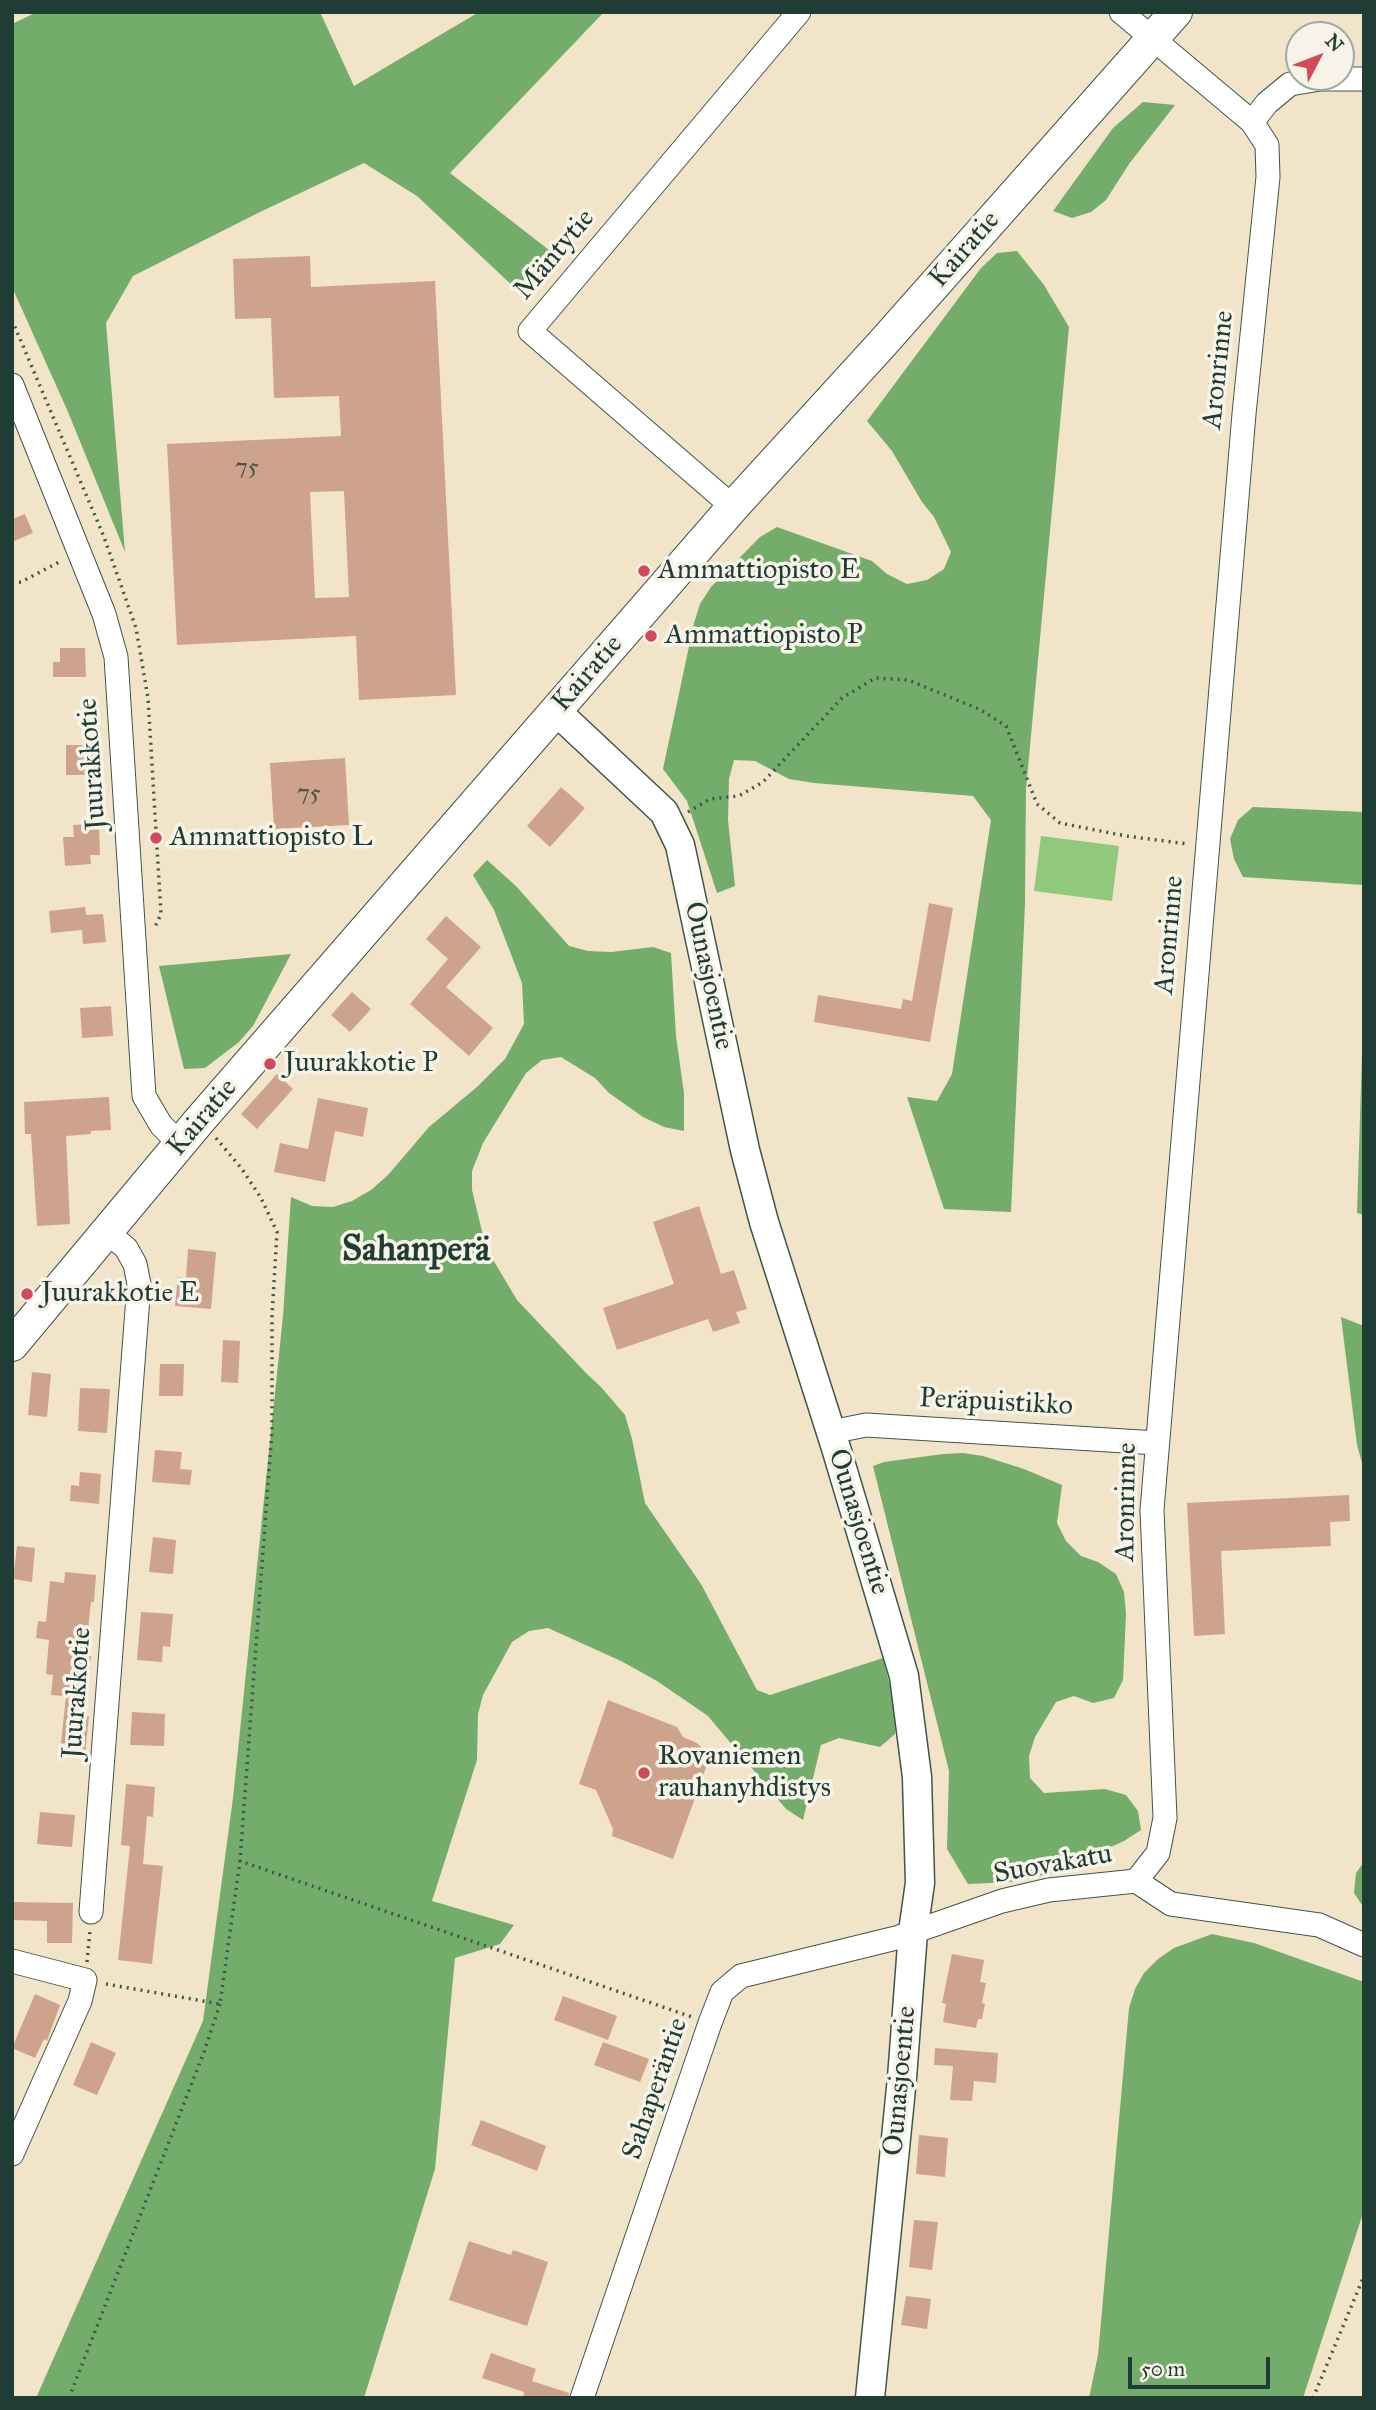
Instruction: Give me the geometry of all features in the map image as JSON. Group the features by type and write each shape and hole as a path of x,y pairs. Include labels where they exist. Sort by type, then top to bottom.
{"main road":[{"name":"Kairatie","path":"12,1345 190,1133 733,508 1176,12"}],"street":[{"name":"Mäntytie","path":"733,508 530,331 799,12"},
{"name":"Aronrinne","path":"1122,12 1252,122 1267,145 1268,177 1244,414 1152,1510 1165,1818 1158,1853 1136,1881"},
{"path":"1252,122 1267,103 1290,84 1320,79 1364,79"},
{"name":"Juurakkotie","path":"12,385 104,614 116,657 144,1096 161,1125 190,1133"},
{"name":"Ounasjoentie","path":"556,711 664,812 680,845 745,1150 764,1222 831,1432 904,1676 917,1777 920,1883 913,1932 902,2078 870,2398"},
{"name":"Juurakkotie","path":"92,1912 139,1284 135,1264 126,1248 108,1233"},
{"name":"Peräpuistikko","path":"831,1432 866,1425 1157,1443"},
{"name":"Suovakatu","path":"913,1932 1002,1901 1049,1890 1136,1881 1171,1904 1319,1925 1364,1945"},
{"name":"Sahaperäntie","path":"582,2398 722,1992 741,1976 913,1932"},
{"path":"12,1961 85,1980 80,2001 12,2154"}],"path":[{"path":"683,815 710,799 739,796 763,782 842,698 874,678 908,680 979,709 1006,726 1037,804 1060,823 1126,836 1207,846"},
{"path":"69,2398 204,2052 220,2004 240,1861 272,1430 272,1316 277,1232 261,1198 224,1147 190,1133"},
{"path":"240,1861 710,2023"},
{"path":"92,1912 85,1980 220,2004"},
{"path":"1313,2398 1364,2276"}],"green space":[{"path":"37,12 320,12 354,86 479,12 604,12 450,173 549,250 516,289 417,196 364,163 133,276 106,323 125,552 68,412 12,287 12,24"},
{"path":"1143,102 1175,105 1129,164 1106,200 1091,212 1072,218 1053,211 1113,128"},
{"path":"1017,251 1044,285 1069,327 1026,789 1025,904 1011,1212 944,1209 907,1097 937,1101 952,1074 991,820 973,796 814,783 789,779 755,761 734,760 729,779 728,820 735,886 717,893 687,801 663,769 700,604 711,587 760,537 777,527 872,561 887,574 907,584 927,580 944,569 951,552 934,517 892,451 867,421 981,268 997,253"},
{"path":"1253,807 1364,812 1364,885 1243,877 1234,859 1230,839 1238,820"},
{"path":"1041,836 1119,846 1112,901 1034,891"},
{"path":"487,860 516,886 569,946 588,951 611,952 653,947 671,953 676,1036 684,1093 684,1131 664,1127 643,1117 609,1093 595,1078 561,1057 542,1060 526,1073 483,1143 472,1171 472,1190 486,1248 517,1300 625,1415 645,1503 701,1584 757,1690 770,1695 883,1658 897,1715 895,1734 880,1747 839,1738 821,1745 803,1820 786,1809 708,1716 657,1681 621,1661 548,1628 529,1631 512,1642 483,1695 478,1714 477,1760 432,1901 514,1925 500,1944 455,1958 435,2169 364,2398 36,2398 203,2021 233,1798 283,1316 291,1197 312,1206 333,1207 352,1201 371,1190 388,1175 429,1127 477,1087 505,1059 524,1024 522,983 494,910 473,875"},
{"path":"291,954 253,1026 239,1042 205,1068 184,1069 159,966"},
{"path":"1364,989 1364,1215 1357,1213"},
{"path":"1341,1317 1364,1326 1364,1470 1357,1445"},
{"path":"943,1454 983,1456 1062,1485 1057,1523 1066,1541 1081,1556 1098,1562 1116,1574 1124,1592 1126,1614 1123,1680 1114,1698 1093,1703 1074,1696 1056,1702 1035,1737 1029,1756 1030,1778 1044,1793 1105,1789 1126,1795 1138,1811 1141,1830 1124,1841 1052,1873 1011,1882 968,1884 947,1849 949,1771 873,1466"},
{"path":"1364,1862 1364,1908 1354,1893 1356,1873"},
{"path":"1212,1934 1254,1943 1364,1982 1364,2210 1303,2398 1089,2398 1098,2355 1129,2008 1144,1973 1158,1959 1174,1948"}],"building":[{"path":"310,256 311,287 435,281 456,695 359,700 356,636 177,645 167,444 341,436 339,396 274,398 271,318 235,319 233,259","holes":["344,491 349,597 315,598 310,492"]},
{"path":"25,514 33,533 12,542 12,519"},
{"path":"60,648 85,648 86,677 53,677 53,662 60,662"},
{"path":"66,745 95,745 95,775 66,775"},
{"path":"345,758 349,825 274,829 270,763"},
{"path":"561,787 585,808 550,847 527,826"},
{"path":"99,824 100,855 90,855 91,864 65,866 63,837 74,837 73,825"},
{"path":"929,903 953,908 930,1042 814,1022 818,995 901,1009 903,999 912,1001"},
{"path":"85,907 86,915 103,914 106,942 83,944 82,930 51,933 49,911"},
{"path":"446,916 481,947 446,987 493,1028 469,1056 410,1004 448,959 426,939"},
{"path":"352,992 371,1009 350,1032 331,1015"},
{"path":"111,1006 113,1036 82,1038 80,1008"},
{"path":"277,1074 293,1089 257,1129 241,1114"},
{"path":"109,1097 111,1130 66,1136 70,1224 37,1226 31,1134 25,1134 24,1102"},
{"path":"318,1098 368,1108 363,1137 335,1131 325,1182 274,1172 280,1143 308,1149"},
{"path":"699,1206 721,1274 734,1270 747,1309 736,1312 740,1323 713,1332 708,1319 617,1350 603,1308 674,1284 653,1222"},
{"path":"188,1249 216,1252 211,1309 175,1306 178,1277 186,1278"},
{"path":"223,1340 240,1341 238,1383 221,1382"},
{"path":"160,1364 184,1364 183,1396 159,1396"},
{"path":"32,1372 51,1374 47,1417 28,1415"},
{"path":"80,1388 110,1389 107,1433 78,1431"},
{"path":"155,1450 182,1452 180,1469 192,1470 190,1485 152,1482"},
{"path":"80,1472 101,1474 99,1504 70,1501 71,1485 79,1486"},
{"path":"1349,1495 1350,1521 1330,1522 1331,1546 1221,1551 1225,1634 1194,1636 1187,1503"},
{"path":"153,1537 176,1540 173,1574 149,1572"},
{"path":"17,1546 35,1548 32,1582 13,1579"},
{"path":"65,1572 96,1575 85,1655 91,1656 85,1716 89,1716 85,1755 60,1753 66,1696 51,1695 53,1675 46,1674 49,1640 36,1638 38,1621 46,1622 50,1581 64,1583"},
{"path":"141,1612 173,1614 170,1647 163,1646 162,1662 137,1660"},
{"name":"Rovaniemen rauhanyhdistys","path":"608,1700 677,1727 683,1737 697,1743 708,1754 708,1762 673,1859 612,1836 613,1829 596,1790 579,1784"},
{"path":"132,1712 165,1714 164,1746 130,1745"},
{"path":"126,1784 155,1787 153,1817 147,1816 143,1864 163,1866 152,1964 118,1960 130,1846 121,1845"},
{"path":"40,1812 75,1815 72,1847 37,1844"},
{"path":"12,1902 73,1903 72,1943 47,1943 47,1921 12,1920"},
{"path":"952,1954 984,1960 980,1982 986,1983 982,2003 985,2004 982,2019 978,2019 976,2028 943,2022 946,2004 942,2003"},
{"path":"35,1994 60,2005 47,2041 44,2039 35,2058 12,2048"},
{"path":"563,1996 617,2016 608,2040 554,2020"},
{"path":"91,2042 116,2053 97,2095 73,2085"},
{"path":"603,2042 649,2059 640,2082 594,2065"},
{"path":"935,2048 998,2053 996,2083 974,2081 972,2101 950,2100 953,2066 934,2065"},
{"path":"481,2120 546,2146 537,2171 471,2145"},
{"path":"919,2135 948,2138 945,2177 916,2174"},
{"path":"914,2220 938,2222 932,2270 909,2267"},
{"path":"469,2241 511,2255 513,2250 548,2262 527,2326 449,2300"},
{"path":"906,2296 931,2299 927,2329 901,2325"},
{"path":"491,2353 536,2369 532,2381 569,2393 568,2398 523,2398 524,2392 482,2378"}],"place":[{"name":"Ammattiopisto E","path":"644,571"},
{"name":"Ammattiopisto P","path":"651,636"},
{"name":"Ammattiopisto L","path":"156,838"},
{"name":"Juurakkotie P","path":"270,1064"},
{"name":"Juurakkotie E","path":"27,1294"},
{"name":"Rovaniemen rauhanyhdistys","path":"644,1773"}],"district":[{"name":"Sahanperä","path":"416,1251"}]}
